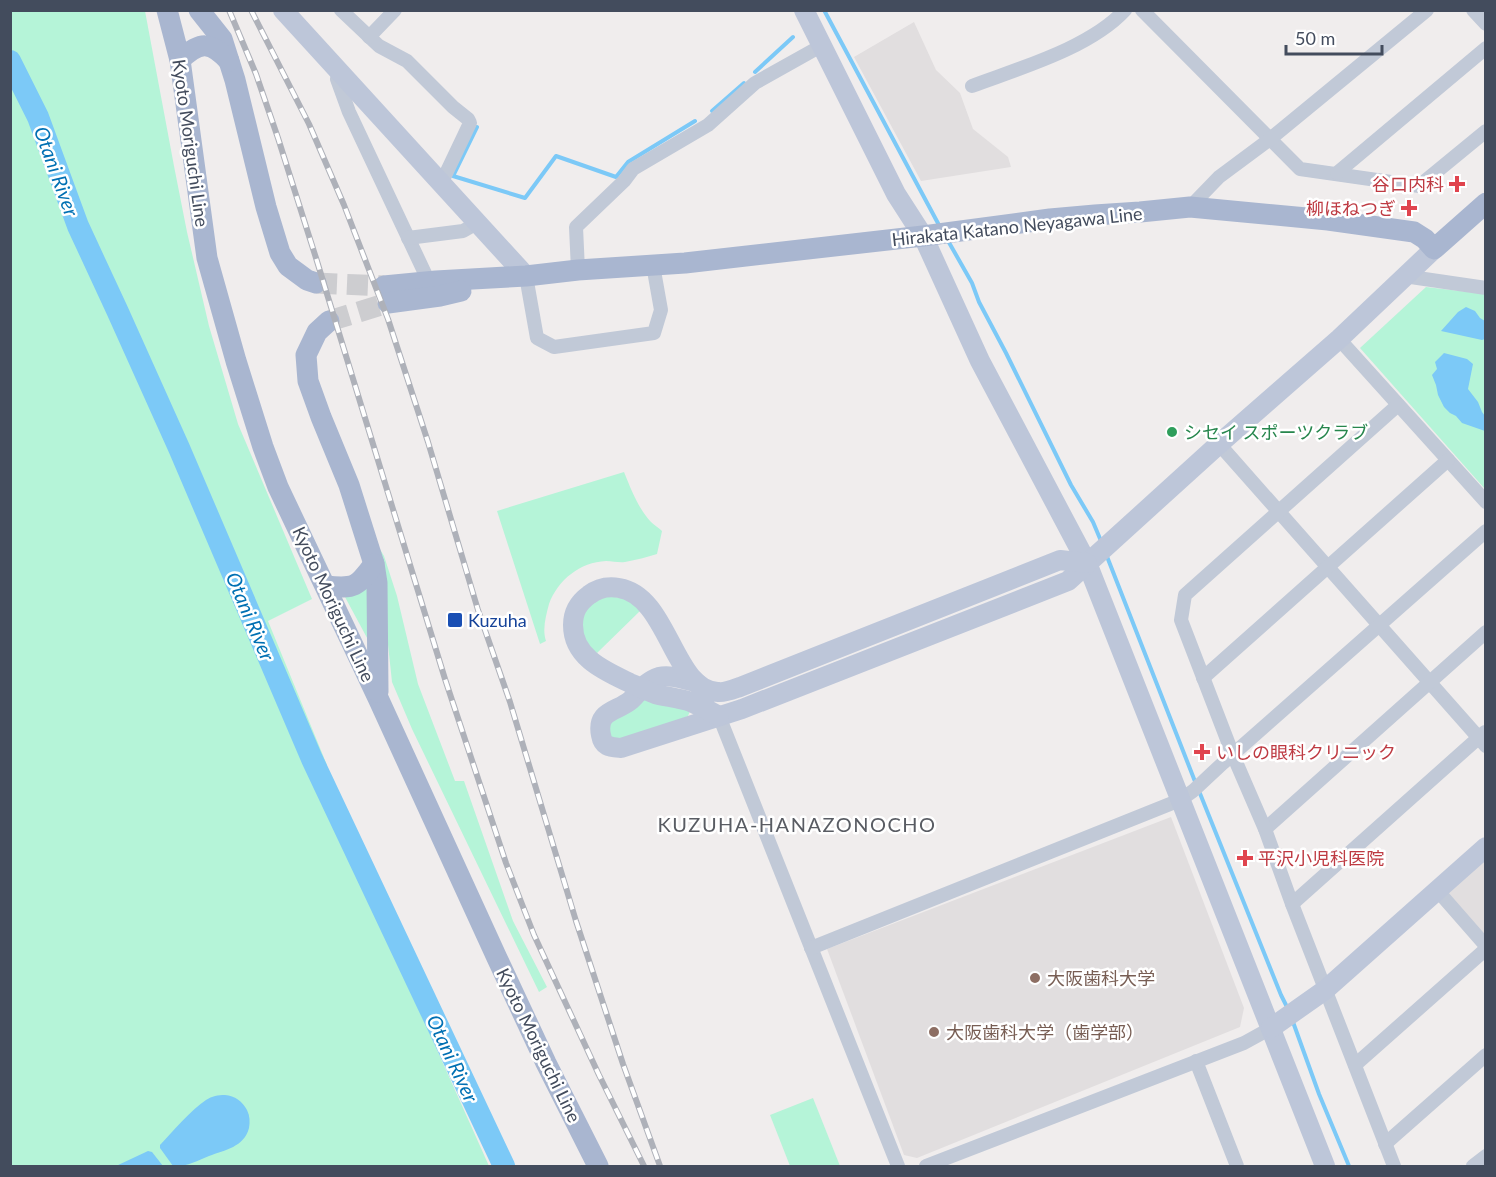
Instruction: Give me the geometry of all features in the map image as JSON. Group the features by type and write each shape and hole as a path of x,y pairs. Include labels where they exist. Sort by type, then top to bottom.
{"main road":[{"name":"Kyoto Moriguchi Line","path":"167,10 180,60 207,258 263,447 279,487 546,1063 598,1167"},
{"path":"199,10 222,39 280,253 288,266 307,280 316,283"},
{"path":"180,60 199,46 209,46 218,50 229,61"},
{"path":"1434,249 1485,203"},
{"name":"Hirakata Katano Neyagawa Line","path":"526,276 440,296 386,295 429,282 686,263 1050,219 1190,207 1328,220 1414,232 1434,249"},
{"path":"329,321 317,332 306,354 308,381 349,485 374,564 377,583 378,698"},
{"path":"326,586 345,588 361,582 374,564"}],"street":[{"path":"341,10 379,46 407,61 453,108 468,119 470,123 441,184"},
{"path":"369,37 395,10"},
{"path":"804,10 896,194 923,236 980,361 1087,563 1326,1167"},
{"path":"972,86 1029,66 1080,42 1116,20 1125,10"},
{"path":"1142,10 1300,169 1419,186 1485,131"},
{"path":"1190,207 1219,177 1270,139 1427,10"},
{"path":"1473,10 1485,24"},
{"path":"291,14 340,74 526,276 537,338 554,347 654,333 661,310 653,265"},
{"path":"578,270 576,227 624,181 633,169 708,125 755,83 821,46"},
{"path":"1337,174 1485,48"},
{"path":"340,74 337,79 349,112 429,282"},
{"path":"408,238 463,231 477,223"},
{"path":"696,682 670,676 659,677 645,684 632,699 604,715 599,726 601,738 608,747 621,748 747,708 1068,581 1339,339 1434,249"},
{"path":"1404,276 1485,288"},
{"path":"1339,339 1485,501"},
{"path":"1394,1167 1265,829 1233,755 1181,620 1185,595 1398,405"},
{"path":"1219,444 1429,682 1483,739 1292,904"},
{"path":"1203,678 1448,460"},
{"path":"811,948 1180,800 1193,791 1485,531"},
{"path":"898,1167 719,716 690,702 655,694 593,664 585,656 575,638 574,612 582,601 600,588 624,589 644,601 656,617 685,669 696,682 708,691 719,693 1060,560 1087,563"},
{"path":"1265,829 1485,632"},
{"path":"926,1167 1244,1042 1271,1028 1325,990 1485,847"},
{"path":"1355,1065 1485,948 1437,890"},
{"path":"1385,1144 1485,1055"},
{"path":"1196,1061 1237,1167"},
{"path":"1473,1167 1485,1156"}],"shaded area":[{"path":"914,22 936,70 960,93 973,129 1008,157 1011,167 921,181 854,57"},
{"name":"大阪歯科大学","path":"1171,817 1244,1008 1240,1027 917,1158 904,1155 827,949"},
{"path":"1485,847 1485,946 1437,890"}],"green space":[{"path":"10,11 145,11 187,232 209,326 238,424 312,599 268,621 327,765 310,775 489,1166 11,1166"},
{"path":"1426,287 1485,294 1485,489 1360,348"},
{"path":"624,472 642,511 662,531 657,554 625,562 596,562 571,574 558,587 549,604 544,627 546,641 540,644 497,511"},
{"path":"366,526 384,556 397,596 418,684 455,781 464,781 513,921 547,987 539,992 412,729 392,682 379,560"},
{"path":"367,583 373,649 345,597"},
{"path":"609,596 631,600 641,610 597,653 587,646 582,636 583,611 598,598"},
{"path":"644,699 690,711 684,718 617,740 609,739 607,720"},
{"path":"813,1098 840,1166 790,1166 770,1115"}],"water":[{"path":"1466,307 1475,311 1485,321 1485,339 1441,331 1458,312"},
{"path":"1444,353 1467,359 1473,364 1468,389 1485,416 1485,431 1462,423 1444,407 1432,375 1437,369 1435,362"},
{"path":"225,1095 238,1100 248,1112 249,1128 243,1140 233,1147 196,1162 173,1166 160,1145 200,1104 213,1097"},
{"path":"148,1151 152,1152 163,1166 116,1166"}],"waterway":[{"path":"824,10 940,227"},
{"path":"755,72 793,37"},
{"name":"Otani River","path":"10,61 38,117 78,226 179,448 312,759 504,1166"},
{"path":"712,111 744,83"},
{"path":"477,127 453,176 525,198 556,156 616,177 628,162 695,121"},
{"path":"947,239 972,283 979,302 1101,541"},
{"path":"1106,554 1196,784"},
{"path":"1199,791 1288,1009"},
{"path":"1293,1022 1319,1094 1349,1166"}],"tunnel":[{"path":"316,283 384,286"},
{"path":"329,321 388,303"}],"railway":[{"path":"229,10 256,74 278,138 445,679 506,863 534,935 644,1166"},
{"path":"251,10 309,124 344,205 388,319 428,442 478,610 510,702 576,921 623,1064 660,1166"}],"place":[{"name":"谷口内科","path":"1457,184"},
{"name":"柳ほねつぎ","path":"1409,208"},
{"name":"シセイ スポーツクラブ","path":"1172,432"},
{"name":"Kuzuha","path":"455,620"},
{"name":"いしの眼科クリニック","path":"1202,752"},
{"name":"平沢小児科医院","path":"1245,858"},
{"name":"大阪歯科大学","path":"1035,978"},
{"name":"大阪歯科大学（歯学部）","path":"934,1032"}],"district":[{"name":"KUZUHA-HANAZONOCHO","path":"797,824"}]}
